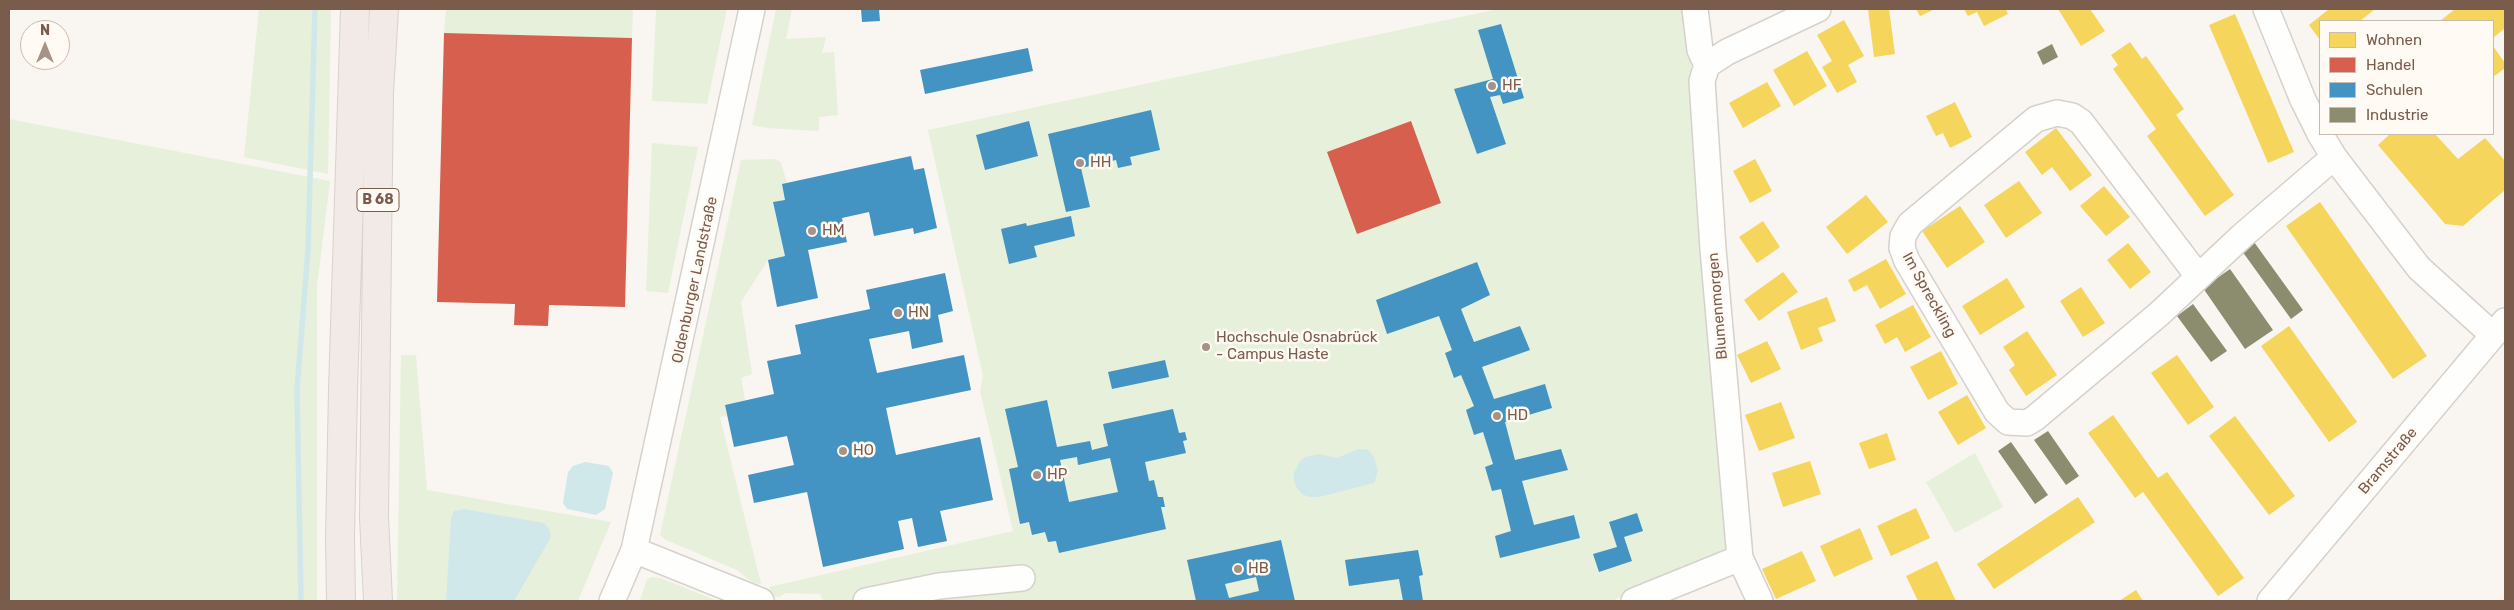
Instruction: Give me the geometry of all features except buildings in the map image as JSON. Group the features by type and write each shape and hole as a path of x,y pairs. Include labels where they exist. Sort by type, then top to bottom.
{"highway":[{"name":"B 68","path":"341,601 340,537 343,390 355,9"},
{"name":"B 68","path":"378,601 374,517 379,93 384,9"}],"street":[{"name":"Oldenburger Landstraße","path":"612,601 634,550 752,9"},
{"name":"Blumenmorgen","path":"1695,9 1700,50 1707,65 1702,81 1712,248 1740,558 1760,601"},
{"path":"1707,65 1727,52 1818,9"},
{"path":"2266,9 2303,100 2319,132"},
{"name":"Im Spreckling","path":"2198,276 2081,122 2072,116 2057,113 2046,114 2036,119 1910,224 1903,236 1902,248 1907,261 1996,412 2002,420 2017,424 2027,423 2159,314 2198,276 2334,157"},
{"path":"2321,135 2334,157 2419,268 2499,328"},
{"name":"Bramstraße","path":"2270,601 2499,328"},
{"path":"634,550 762,601"},
{"path":"1634,601 1740,558"},
{"path":"866,601 939,586 1022,578"}],"green space":[{"path":"259,9 331,9 328,174 244,157"},
{"path":"446,9 633,9 632,38 444,33"},
{"path":"656,9 727,9 707,104 652,101"},
{"path":"776,9 792,9 786,39 826,37 822,53 834,52 838,115 819,117 819,131 768,128 752,125"},
{"name":"Hochschule Osnabrück - Campus Haste","path":"1498,9 1687,9 1727,550 1612,601 823,601 820,594 785,593 779,597 773,596 769,587 1013,531 980,391 983,376 928,130"},
{"path":"9,119 330,181 317,287 317,601 9,601"},
{"path":"652,143 698,147 668,293 646,291"},
{"path":"776,159 781,163 787,183 782,184 785,200 773,203 785,256 768,260 741,302 752,374 741,378 745,400 725,405 727,416 720,417 761,584 753,583 737,570 666,540 660,535 741,160"},
{"path":"401,355 416,355 427,490 611,522 578,601 397,601"},
{"path":"1975,453 2003,507 1955,533 1926,482"},
{"path":"652,577 660,578 718,601 640,601 647,579"}],"water":[{"path":"1359,449 1368,450 1374,457 1378,471 1374,483 1319,497 1309,497 1302,494 1297,488 1294,481 1294,473 1300,461 1306,457 1318,454 1337,458"},
{"path":"585,462 609,466 613,473 605,509 596,515 567,509 563,503 568,472 573,466"},
{"path":"464,509 544,523 549,529 551,537 514,601 446,601 451,518 454,511"}],"waterway":[{"path":"301,601 297,390 308,249 315,9"}],"place":[{"name":"HF","path":"1492,86"},
{"name":"HH","path":"1080,163"},
{"name":"HM","path":"812,231"},
{"name":"HN","path":"898,313"},
{"name":"Hochschule Osnabrück - Campus Haste","path":"1206,347"},
{"name":"HD","path":"1497,416"},
{"name":"HO","path":"843,451"},
{"name":"HP","path":"1037,475"},
{"name":"HB","path":"1238,569"}]}
